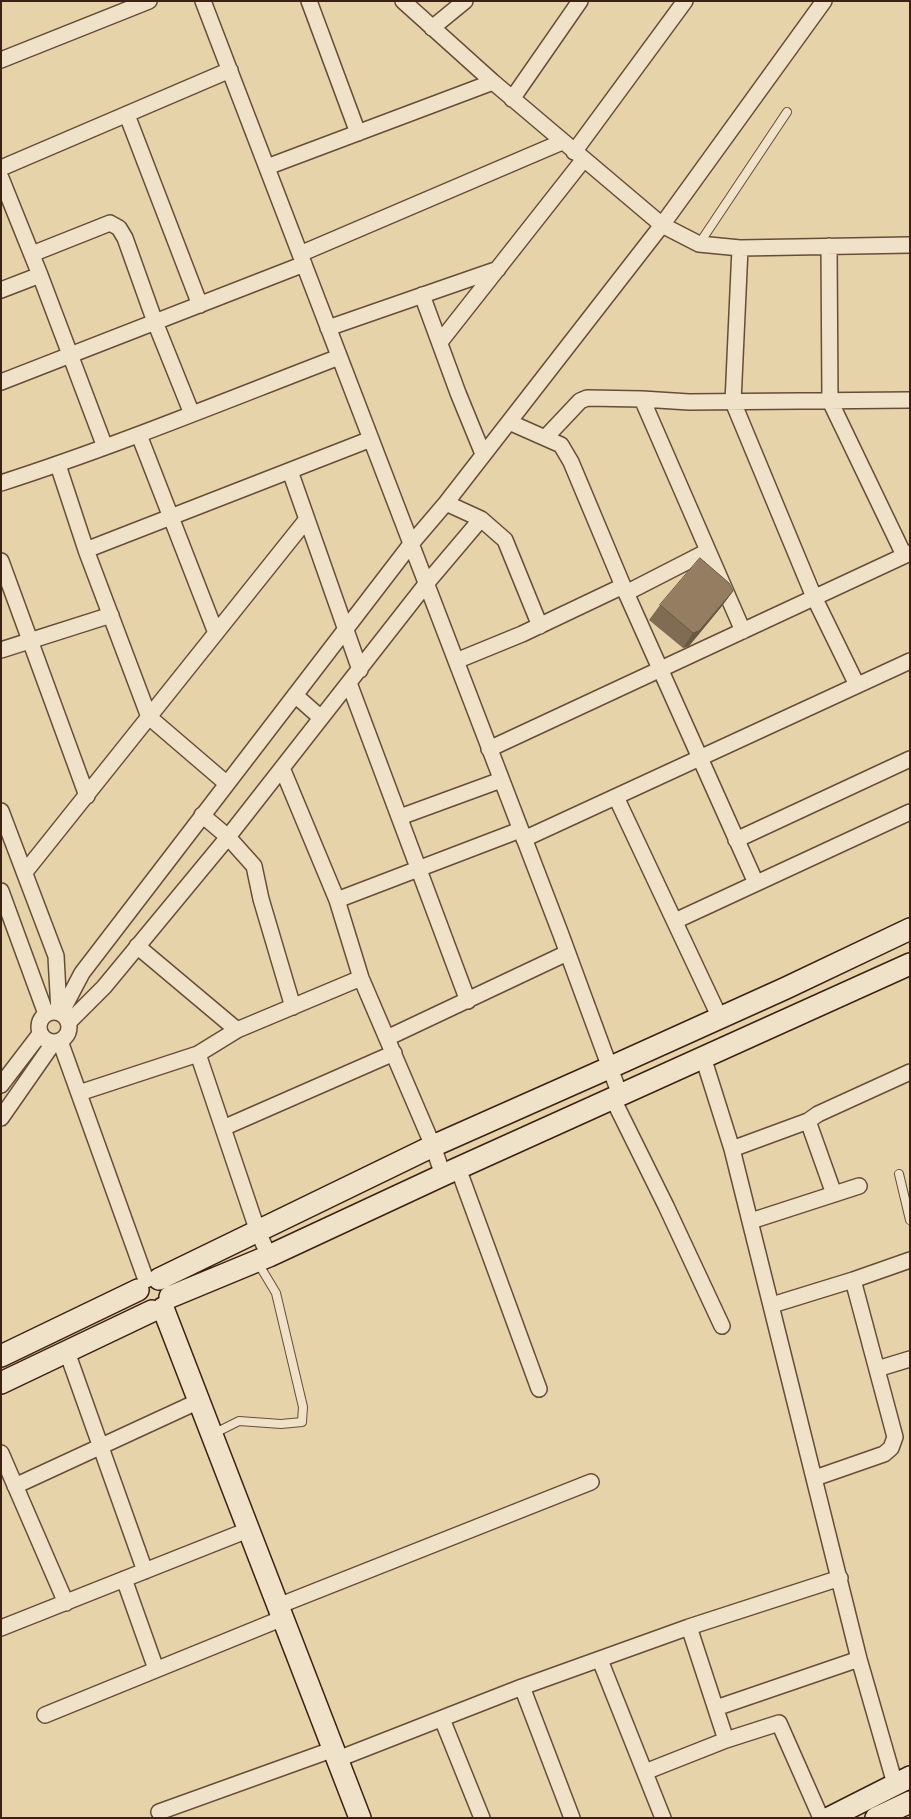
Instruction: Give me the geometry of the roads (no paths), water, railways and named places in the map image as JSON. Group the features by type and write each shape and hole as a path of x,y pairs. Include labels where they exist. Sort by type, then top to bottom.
{"street":[{"path":"1,60 149,1"},
{"path":"203,1 568,953 611,1067 617,1097 722,1326"},
{"path":"309,1 358,133"},
{"path":"403,1 512,99 662,225 699,244 740,248 910,245"},
{"path":"432,28 465,1"},
{"path":"512,99 580,1"},
{"path":"440,342 498,269 579,156 685,1"},
{"path":"59,1016 82,973 411,544 446,504 662,225 824,1"},
{"path":"1,168 230,70"},
{"path":"267,167 493,82"},
{"path":"127,115 200,305"},
{"path":"1,382 200,305 562,142"},
{"path":"1,178 32,254 105,447"},
{"path":"32,254 110,223 119,228 125,238 192,414"},
{"path":"489,749 907,554 830,401 829,246"},
{"path":"740,248 733,402 814,597 857,685"},
{"path":"328,328 498,269"},
{"path":"1,290 40,275"},
{"path":"422,295 458,393 484,454"},
{"path":"1,483 58,465 139,435 339,357"},
{"path":"546,438 580,401 587,398 689,402 910,400"},
{"path":"642,399 743,631"},
{"path":"509,422 561,444 571,462 625,590 756,883"},
{"path":"139,435 216,633"},
{"path":"86,550 371,439"},
{"path":"58,465 86,550 149,717 226,783"},
{"path":"290,471 360,670"},
{"path":"446,504 481,519 505,540 540,626"},
{"path":"25,872 307,519"},
{"path":"360,1818 199,1401 155,1294 79,1094 57,1042 44,1038 40,1034 39,1027 41,1020 59,1016 104,987 228,837 426,584 481,519"},
{"path":"456,661 625,590 708,551"},
{"path":"1,561 87,796"},
{"path":"1,650 111,615"},
{"path":"338,900 419,868 522,834 616,797 910,661"},
{"path":"349,683 468,1001"},
{"path":"295,695 321,718"},
{"path":"736,840 910,759"},
{"path":"282,768 338,900 362,978 432,1146 450,1171 539,1389"},
{"path":"400,817 501,780"},
{"path":"616,797 720,1018"},
{"path":"1,811 56,956 59,1016"},
{"path":"675,921 910,812"},
{"path":"202,815 228,837 254,866 261,899 294,1006"},
{"path":"1,891 6,918 68,1034 57,1042 1,1118"},
{"path":"1,1383 67,1352 155,1294 258,1232 432,1146 720,1018 910,929"},
{"path":"137,946 237,1030"},
{"path":"387,1038 568,953"},
{"path":"1,1356 155,1294 263,1258 450,1171 910,964"},
{"path":"79,1094 198,1054 237,1030 362,978"},
{"path":"1,1085 40,1034"},
{"path":"223,1128 394,1053"},
{"path":"198,1054 258,1232 263,1258"},
{"path":"704,1058 732,1150 772,1305 859,1660 902,1780 829,1818"},
{"path":"732,1150 808,1121 818,1114 910,1072"},
{"path":"808,1121 834,1194"},
{"path":"750,1221 859,1186"},
{"path":"772,1305 910,1260"},
{"path":"815,1478 884,1454 891,1448 895,1437 853,1280"},
{"path":"67,1352 145,1571"},
{"path":"876,1370 910,1359"},
{"path":"16,1486 199,1401"},
{"path":"1,1453 66,1603"},
{"path":"45,1715 156,1669 280,1612 591,1482"},
{"path":"1,1628 248,1530"},
{"path":"159,1812 442,1719 522,1687 689,1627 840,1578"},
{"path":"124,1579 156,1669"},
{"path":"689,1627 726,1740"},
{"path":"600,1660 663,1818"},
{"path":"716,1708 859,1660"},
{"path":"522,1687 572,1818"},
{"path":"442,1719 482,1818"},
{"path":"644,1772 726,1740 780,1723 821,1818"},
{"path":"882,1816 910,1802"}],"lane":[{"path":"699,244 787,112"},
{"path":"899,1174 910,1220"},
{"path":"212,1435 239,1421 281,1424 302,1422 304,1408 276,1293 263,1258"}]}
